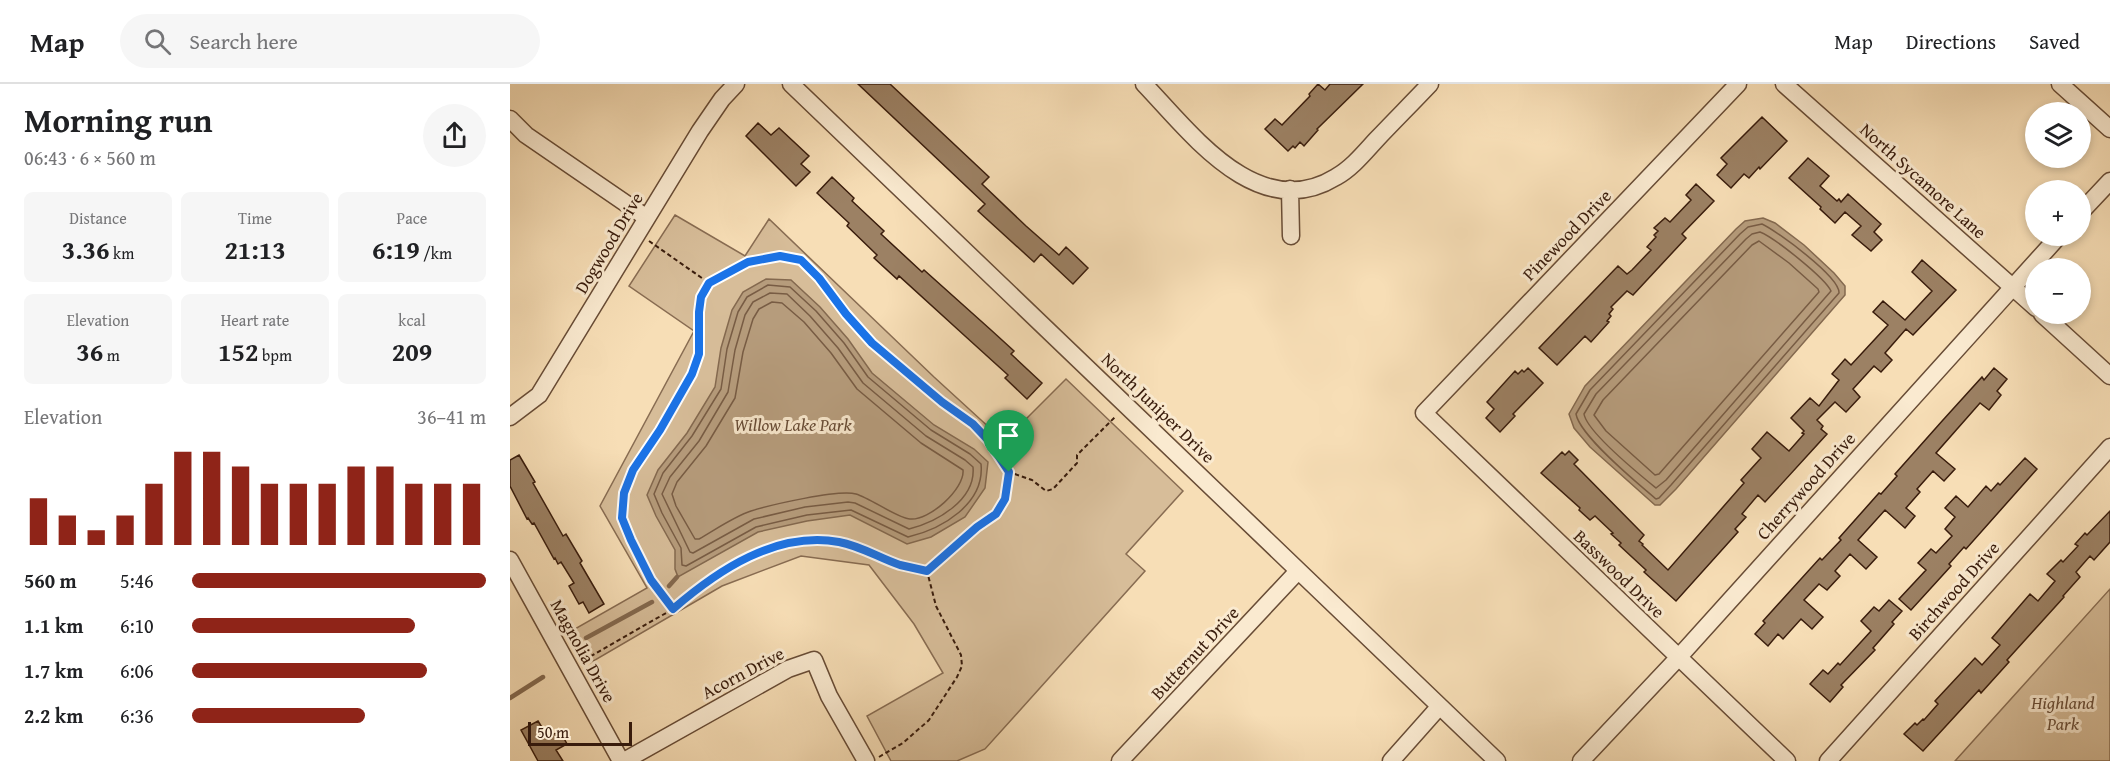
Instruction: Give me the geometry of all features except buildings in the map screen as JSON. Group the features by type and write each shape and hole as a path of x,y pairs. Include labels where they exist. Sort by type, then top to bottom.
{"street":[{"name":"Dogwood Drive","path":"510,417 539,395 709,116 736,84"},
{"name":"North Juniper Drive","path":"791,84 1497,761"},
{"path":"1144,84 1226,167 1249,181 1278,190 1307,189 1334,178 1351,167 1430,84"},
{"name":"Pinewood Drive","path":"1424,413 1738,84"},
{"name":"North Sycamore Lane","path":"1784,84 2025,298"},
{"path":"2060,84 2110,129"},
{"path":"510,119 526,135 646,218"},
{"path":"2091,201 2110,181"},
{"path":"1290,189 1291,236"},
{"name":"Cherrywood Drive","path":"1581,761 1678,658 2050,246"},
{"path":"2053,324 2110,376"},
{"name":"Basswood Drive","path":"1424,413 1787,761"},
{"name":"Birchwood Drive","path":"1828,761 2110,447"},
{"name":"Magnolia Drive","path":"510,560 622,761"},
{"name":"Butternut Drive","path":"1120,761 1298,571"},
{"name":"Acorn Drive","path":"622,761 788,669 814,660 829,696 866,761"},
{"path":"1391,761 1439,707"}],"path":[{"path":"644,237 709,283"},
{"path":"671,607 653,583 631,540 622,518 624,493 633,470 676,404 692,374 699,354 701,297 709,283 748,262 780,256 801,260 819,278 846,314 872,343 950,409 973,424 988,440 1009,472 1032,480 1046,491 1053,489 1077,464 1077,455 1126,405"},
{"path":"927,571 971,532 996,514 1005,499 1009,472"},
{"path":"570,668 671,607 713,577 761,551 798,542 824,540 841,542 900,565 927,571"},
{"path":"872,761 903,743 929,720 962,666 961,655 936,606 927,571"}],"green space":[{"name":"Willow Lake Park","path":"675,215 745,256 769,219 1004,441 1066,379 1183,491 1126,554 1145,571 985,749 957,761 891,761 867,716 943,673 914,624 869,565 801,556 722,586 590,663 573,630 647,588 600,506 694,331 629,286"},
{"name":"Highland Park","path":"2110,589 2110,761 1955,761"}],"water":[{"path":"1763,218 1775,223 1804,245 1834,273 1845,286 1845,295 1676,489 1660,505 1655,505 1590,447 1574,428 1569,414 1585,386 1736,229 1745,221"},
{"path":"766,279 791,280 820,307 848,339 872,373 934,425 974,449 988,462 985,488 965,517 931,537 907,544 850,515 807,521 758,532 678,577 675,569 675,550 647,495 658,470 687,433 715,387 721,348 732,310 743,292"}],"waterway":[{"path":"669,586 677,577"},
{"path":"586,638 652,602"},
{"path":"510,698 543,677"}],"route":[{"path":"780,256 801,260 819,278 846,314 872,343 942,402 973,424 988,440 1009,472 1005,499 996,514 977,527 927,571 900,565 841,542 824,540 798,542 761,551 737,563 713,577 673,609 651,580 622,518 624,493 633,470 682,395 692,374 699,354 701,297 709,283 748,262 780,256"}]}
